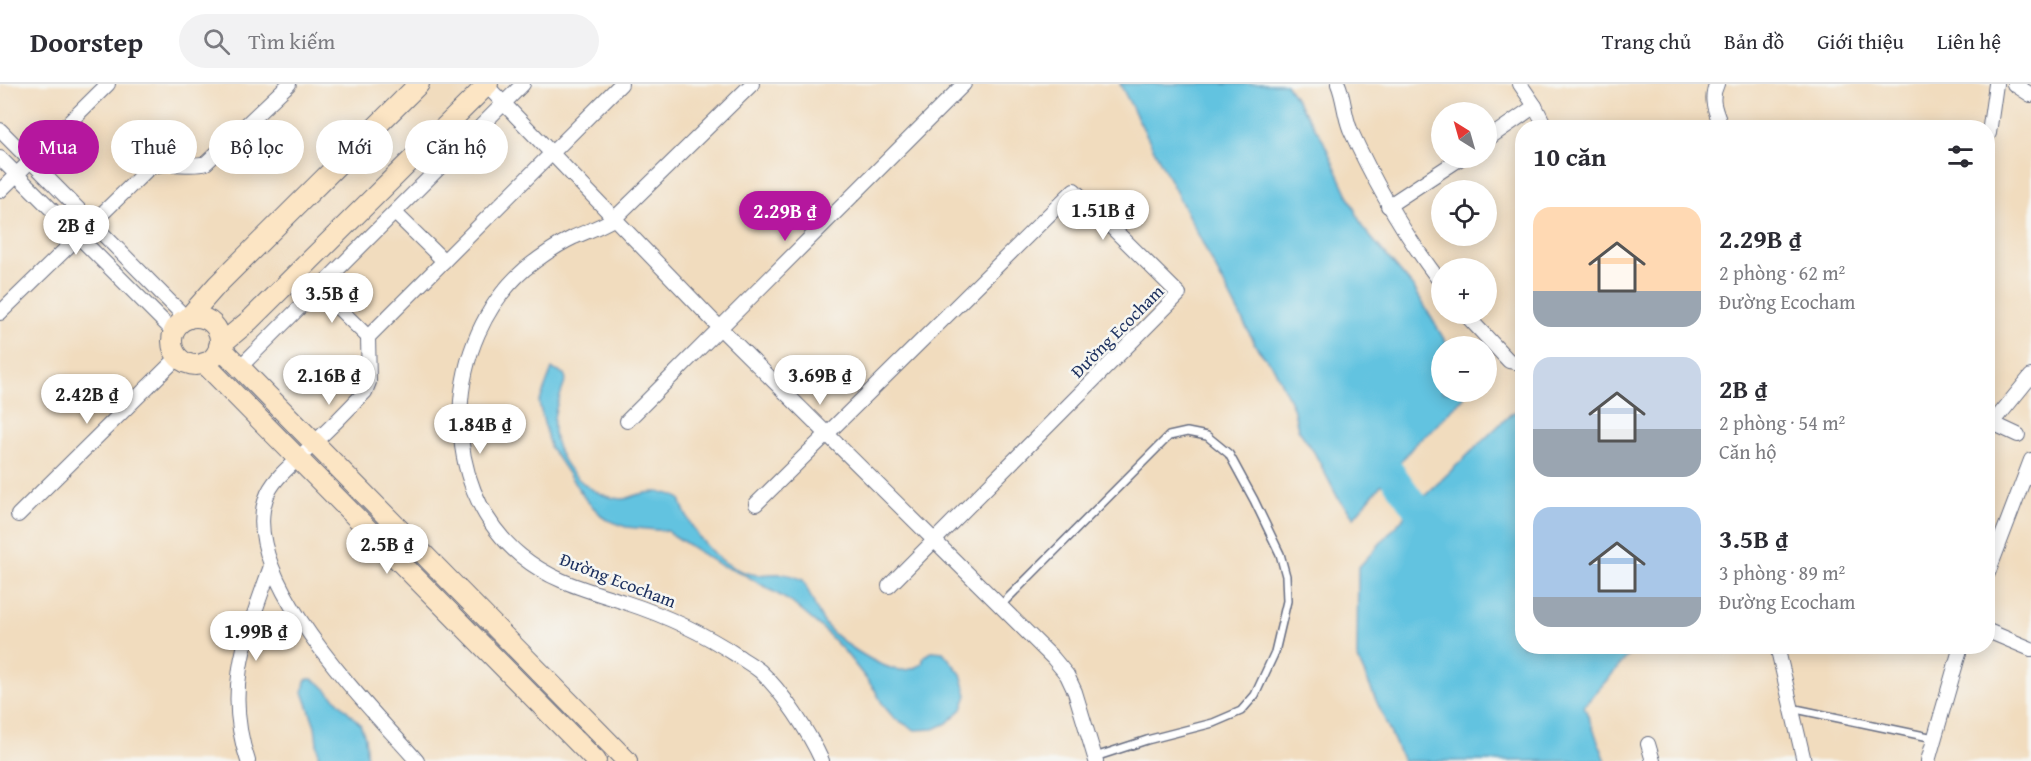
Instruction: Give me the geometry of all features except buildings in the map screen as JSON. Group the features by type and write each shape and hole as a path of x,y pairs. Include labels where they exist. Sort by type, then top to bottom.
{"street":[{"path":"72,120 108,84"},
{"path":"0,313 152,167 201,165 212,159 289,84"},
{"path":"180,325 200,317 210,322 218,333 219,346 215,356 204,363 191,364 178,357 172,347 180,325 217,285 419,84"},
{"path":"219,346 250,320 486,84 720,328 1053,658 1067,675 1075,692 1091,760"},
{"path":"240,367 524,84"},
{"path":"368,337 621,84"},
{"name":"Đường Ecocham","path":"752,84 615,218 600,227 573,237 539,258 524,270 502,294 484,320 471,350 460,401 461,444 468,475 480,504 497,531 520,555 551,576 573,587 665,616 714,640 760,672 786,702 822,761"},
{"path":"627,421 964,84"},
{"path":"1338,84 1349,126 1388,206 1431,270"},
{"path":"1520,84 1542,120"},
{"path":"1718,84 1712,100 1719,120"},
{"path":"1991,120 1996,84"},
{"path":"2014,84 2031,95"},
{"path":"1497,132 1535,106"},
{"path":"0,130 18,149"},
{"path":"0,158 79,237 180,325"},
{"path":"1388,206 1446,168"},
{"path":"43,174 93,224 180,325"},
{"path":"0,191 16,175"},
{"name":"Đường Ecocham","path":"756,504 1074,190 1179,294 889,586"},
{"path":"394,213 444,261"},
{"path":"319,289 368,337 369,387 274,484 265,498 263,528 271,566 290,604 320,649 417,761"},
{"path":"1474,324 1509,361 1515,362"},
{"path":"219,346 627,761"},
{"path":"18,516 178,357"},
{"path":"204,363 596,761"},
{"path":"1995,416 2031,376"},
{"path":"1995,424 2018,435"},
{"path":"1995,555 2031,460"},
{"path":"248,761 240,734 237,711 238,675 246,639 271,566"},
{"path":"1995,634 2031,649"},
{"path":"1779,654 1804,761"},
{"path":"1928,761 1959,654"},
{"path":"1648,744 1653,761"}],"lane":[{"path":"999,606 1169,436 1187,432 1207,436 1229,454 1280,554 1286,576 1287,601 1275,652 1255,695 1241,711 1213,723 1148,740 1091,760"},
{"path":"1791,708 1934,738"}],"water":[{"path":"1120,84 1286,84 1322,138 1363,228 1414,288 1431,317 1431,324 1435,324 1442,336 1431,336 1431,402 1459,402 1417,442 1354,517 1338,498 1314,452 1298,429 1293,407 1274,368 1257,348"},
{"path":"552,369 564,374 566,379 557,404 554,434 564,461 583,483 608,497 622,499 659,492 680,499 691,524 708,548 730,566 743,572 757,575 786,575 803,580 817,611 829,628 847,644 881,664 900,670 909,670 922,664 924,656 933,651 943,652 961,674 967,695 962,709 947,723 934,729 915,730 894,718 845,652 822,628 791,602 745,575 718,564 667,531 626,527 605,519 586,500 550,447 539,403"},
{"path":"1515,412 1515,654 1630,654 1584,706 1606,761 1403,761 1357,657 1358,568 1415,505"},
{"path":"308,679 321,684 360,724 365,737 367,761 319,761 315,726 303,692 305,681"}],"waterway":[{"path":"1368,441 1437,537"},
{"path":"1387,478 1415,505"}]}
